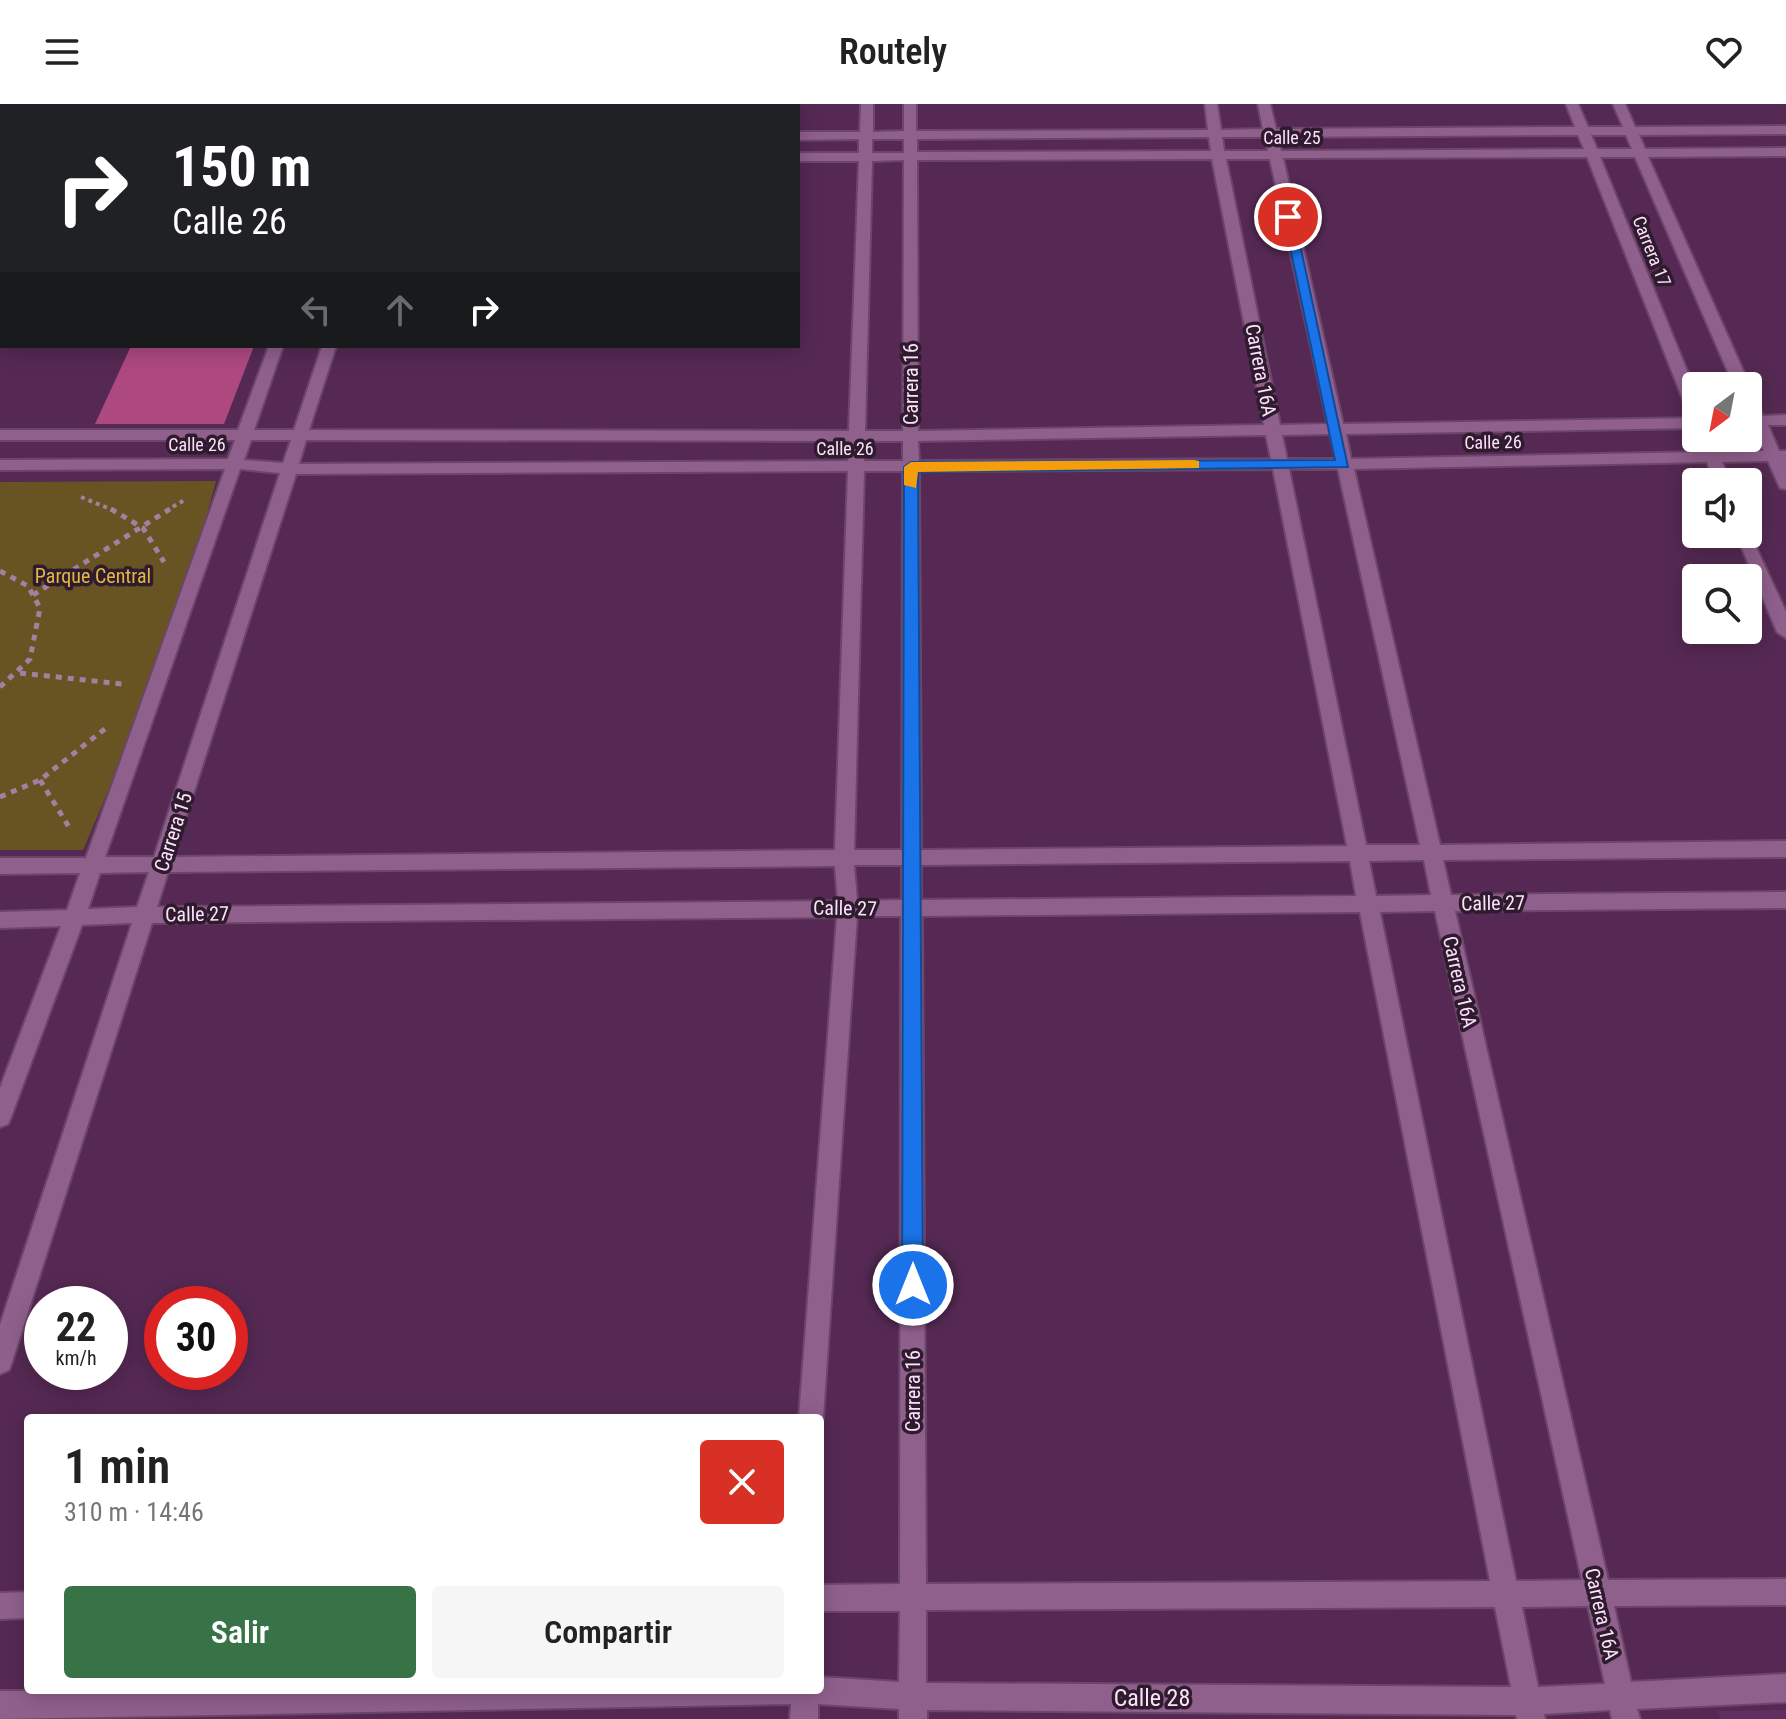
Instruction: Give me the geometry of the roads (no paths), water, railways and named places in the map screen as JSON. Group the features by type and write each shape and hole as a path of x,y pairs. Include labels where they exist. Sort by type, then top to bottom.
{"street":[{"path":"811,1414 848,907 844,859 867,104"},
{"name":"Carrera 16","path":"910,104 913,1707"},
{"name":"Carrera 16A","path":"1211,104 1218,154 1529,1710"},
{"name":"Carrera 16A","path":"1264,104 1623,1706"},
{"name":"Carrera 17","path":"1572,104 1682,378"},
{"name":"Carrera 17","path":"1619,104 1736,372"},
{"name":"Calle 25","path":"800,136 1786,130"},
{"name":"Calle 25","path":"800,157 1786,152"},
{"path":"0,1117 74,919 275,348"},
{"name":"Carrera 15","path":"0,1362 328,348"},
{"path":"1762,421 1786,420"},
{"name":"Calle 26","path":"0,435 911,436 1682,423"},
{"path":"1762,433 1780,456 1786,484"},
{"path":"1710,452 1716,468"},
{"name":"Calle 26","path":"0,465 236,464 288,469 856,468 1780,456"},
{"path":"1750,548 1786,632"},
{"path":"0,866 1786,849"},
{"name":"Calle 27","path":"0,920 146,915 848,907 912,910 1786,900"},
{"path":"824,1598 1786,1592"},
{"path":"0,1606 24,1605"},
{"name":"Calle 28","path":"824,1693 913,1707 1529,1710 1623,1706 1786,1688"},
{"name":"Calle 28","path":"0,1705 590,1694"},
{"path":"804,1694 804,1719"}],"park label":[{"name":"Parque Central","path":"93,576"}]}
